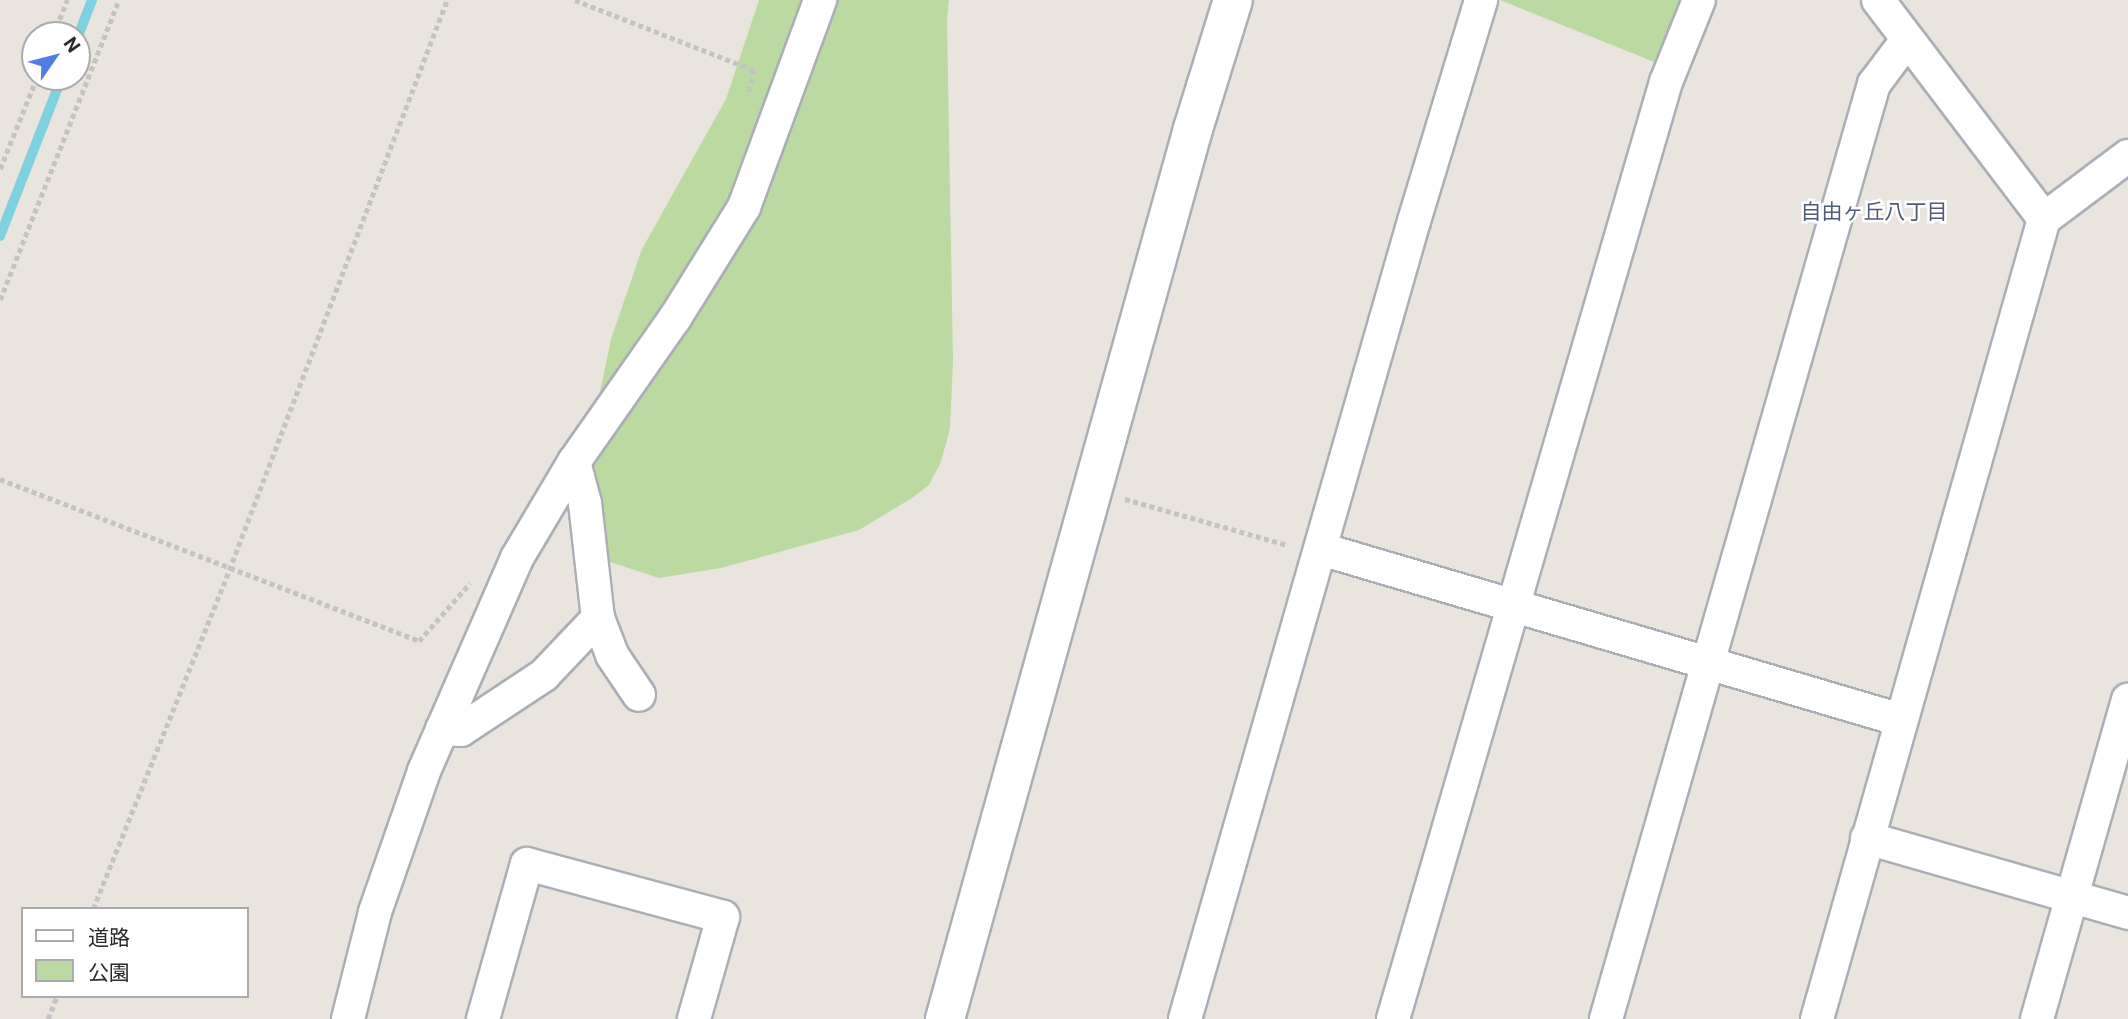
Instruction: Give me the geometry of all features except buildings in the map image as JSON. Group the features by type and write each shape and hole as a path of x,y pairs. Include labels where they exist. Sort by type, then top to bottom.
{"street":[{"path":"348,1019 375,912 424,771 517,558 574,462 675,318 744,207 820,0"},
{"path":"945,1019 1193,129 1233,0"},
{"path":"1185,1019 1414,220 1481,0"},
{"path":"1393,1019 1665,82 1699,0"},
{"path":"1878,0 2044,219"},
{"path":"1606,1019 1874,85 1907,40"},
{"path":"1817,1019 2044,219 2128,156"},
{"path":"574,462 585,503 598,618 612,655 639,695"},
{"path":"1320,551 1708,661 1901,720"},
{"path":"442,729 461,730 544,675 598,618"},
{"path":"2037,1019 2128,700"},
{"path":"1867,838 2128,913"},
{"path":"483,1019 527,864 723,917 694,1019"}],"path":[{"path":"59,21 67,0"},
{"path":"0,300 120,0"},
{"path":"94,907 228,569 447,0"},
{"path":"575,0 754,70 746,106"},
{"path":"0,169 31,91"},
{"path":"0,479 228,569 419,640 472,581"},
{"path":"1093,490 1320,551"},
{"path":"48,1019 56,998"}],"green space":[{"path":"759,0 949,0 947,20 953,361 950,428 941,462 929,485 859,530 721,568 659,578 610,562 593,547 575,512 611,339 642,249 726,99"},
{"path":"1500,0 1684,0 1657,63"}],"waterway":[{"path":"84,21 92,0"},
{"path":"0,236 57,91"}],"district":[{"name":"自由ヶ丘八丁目","path":"1874,212"}]}
